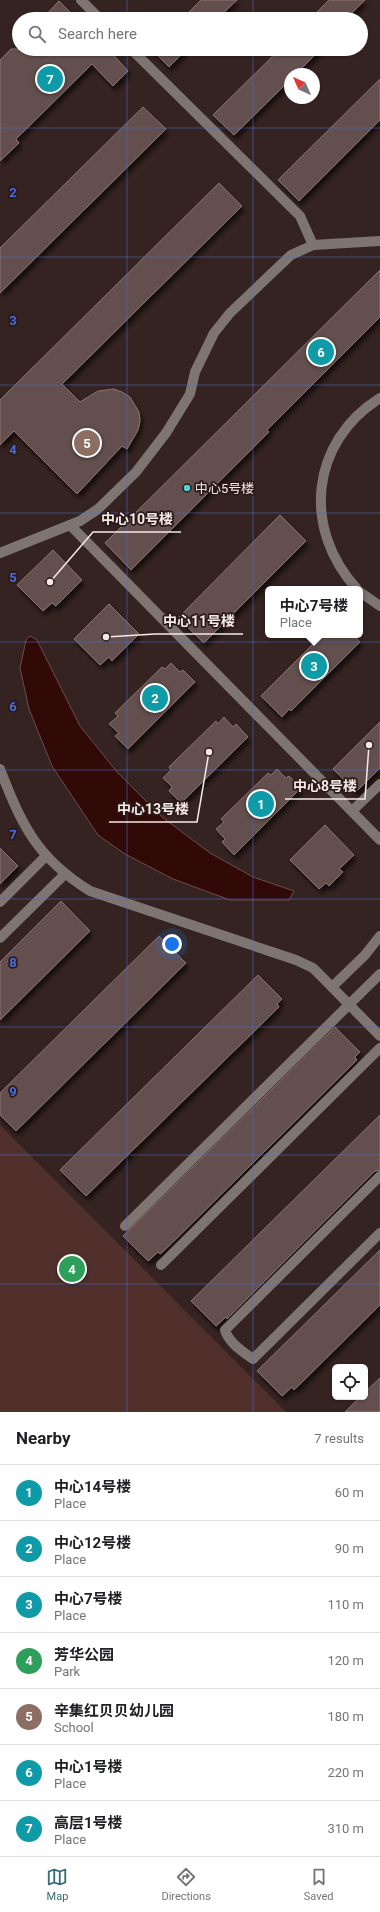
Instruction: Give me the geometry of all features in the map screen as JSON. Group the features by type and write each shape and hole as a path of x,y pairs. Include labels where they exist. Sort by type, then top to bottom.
{"lane":[{"path":"81,0 93,12"},
{"path":"138,56 300,216 313,245"},
{"path":"0,553 80,521 98,509 116,493 136,472 166,432 190,394 195,372 214,333 230,313 291,255 313,245 380,241"},
{"path":"354,586 344,574 333,557 326,539 320,501 322,482 326,464 343,431 355,416 380,398"},
{"path":"70,525 380,840"},
{"path":"363,594 380,606"},
{"path":"0,769 24,827 46,856 65,874 90,892 296,960 312,968 380,1036"},
{"path":"352,811 380,784"},
{"path":"0,902 46,856"},
{"path":"0,938 65,874"},
{"path":"332,987 365,955 380,936"},
{"path":"125,1226 380,974"},
{"path":"161,1265 380,1048"},
{"path":"380,1176 225,1330 226,1336 237,1347 254,1359 380,1233"}],"shaded area":[{"path":"30,636 37,640 80,726 117,772 162,817 210,853 253,877 294,891 289,900 230,900 173,879 125,854 98,835 52,766 29,709 20,668 26,640"},
{"path":"0,1125 286,1412 0,1412"}],"building":[{"path":"201,0 237,0 224,12 189,12"},
{"path":"329,0 365,0 353,12 317,12"},
{"path":"59,1 70,12 49,12"},
{"path":"11,49 12,56 114,56 128,71 113,86 92,64 16,139 19,143 0,161 0,60"},
{"path":"158,56 180,56 169,67"},
{"path":"273,56 314,56 302,68 284,68 284,86 234,135 213,115"},
{"path":"380,79 380,120 299,201 278,180"},
{"path":"143,107 166,129 0,293 0,248"},
{"path":"219,183 242,206 62,384 80,402 98,391 114,389 130,397 139,412 140,421 138,430 127,449 122,446 77,494 14,431 0,445 0,400"},
{"path":"380,270 380,317 267,430 269,432 131,570 105,543"},
{"path":"280,515 306,541 204,643 178,618"},
{"path":"53,550 82,580 56,606 52,603 43,611 17,585"},
{"path":"109,604 139,634 112,661 109,657 100,665 74,639"},
{"path":"319,638 356,638 360,642 291,711 289,709 282,717 261,696"},
{"path":"171,663 180,672 183,670 195,682 128,749 115,736 119,733 109,724 118,716 115,713 162,667 165,669"},
{"path":"224,717 233,727 236,724 248,737 181,803 169,791 172,787 163,778 171,770 169,767 216,721 218,724"},
{"path":"380,722 380,768 356,792 333,769"},
{"path":"277,769 286,778 289,776 301,788 234,855 222,842 225,839 216,829 224,822 221,819 268,773 271,775"},
{"path":"325,825 354,855 339,869 343,872 329,886 326,883 319,889 290,860"},
{"path":"0,848 18,866 0,884"},
{"path":"61,901 90,931 0,1020 0,962"},
{"path":"159,936 186,963 16,1131 0,1115 0,1093"},
{"path":"258,975 282,999 277,1004 279,1007 86,1196 60,1170"},
{"path":"335,1027 360,1052 355,1057 357,1060 168,1247 160,1254 158,1252 148,1261 123,1236"},
{"path":"380,1115 380,1170 375,1171 227,1319 226,1317 216,1326 191,1301"},
{"path":"380,1250 380,1305 294,1390 292,1387 282,1396 257,1371"},
{"path":"380,1378 380,1412 345,1412 357,1400 368,1400 368,1389"}],"place":[{"name":"高层1号楼","path":"50,79"},
{"name":"中心1号楼","path":"321,352"},
{"name":"辛集红贝贝幼儿园","path":"87,443"},
{"name":"中心5号楼","path":"187,488"},
{"name":"中心10号楼","path":"50,582"},
{"name":"中心11号楼","path":"106,637"},
{"name":"中心7号楼","path":"314,666"},
{"name":"中心12号楼","path":"155,698"},
{"name":"中心8号楼","path":"369,745"},
{"name":"中心13号楼","path":"209,752"},
{"name":"中心14号楼","path":"261,804"},
{"name":"芳华公园","path":"72,1269"}]}
